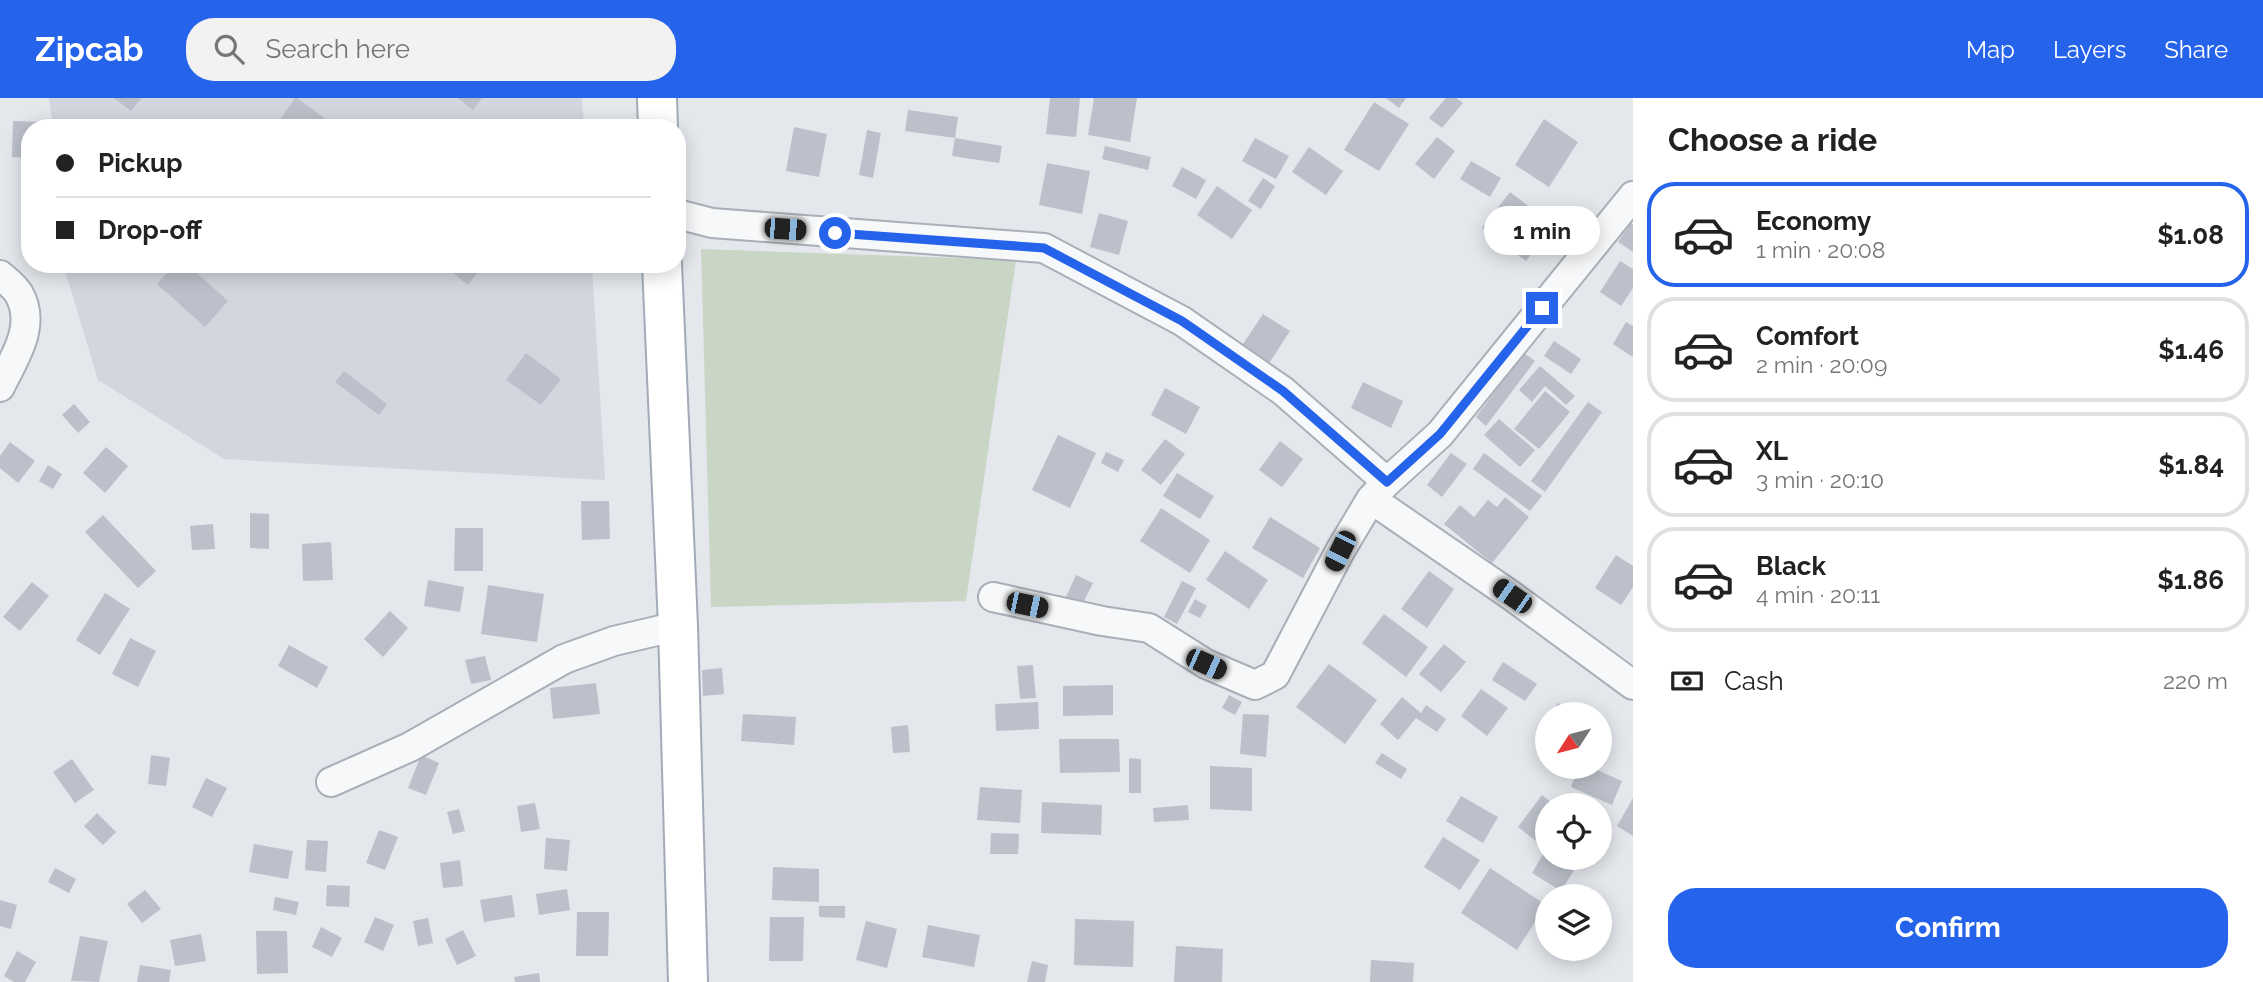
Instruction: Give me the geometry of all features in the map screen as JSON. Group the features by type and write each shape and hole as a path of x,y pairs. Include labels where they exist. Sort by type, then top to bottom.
{"main road":[{"path":"657,98 657,119"},
{"path":"662,273 678,626 688,982"}],"street":[{"path":"993,597 1102,621 1149,628 1206,664 1255,685 1276,675 1340,551 1379,490 1440,434 1633,196"},
{"path":"686,216 712,223 1044,248 1182,321 1283,391 1379,490 1512,596 1633,685"},
{"path":"0,275 19,293 27,319 24,337 0,387"},
{"path":"331,782 410,747 564,659 614,641 678,626"}],"shaded area":[{"path":"49,98 582,98 583,119 52,119"},
{"path":"66,273 593,273 605,480 224,459 98,380"}],"green space":[{"path":"701,249 1016,260 966,601 711,607"}],"building":[{"path":"114,98 142,98 131,111"},
{"path":"297,98 326,119 280,119"},
{"path":"458,98 482,98 473,110"},
{"path":"1050,98 1080,98 1076,137 1046,134"},
{"path":"1094,98 1137,98 1130,142 1088,135"},
{"path":"1386,98 1406,98 1399,108"},
{"path":"1446,98 1456,98 1463,103 1442,128 1429,118"},
{"path":"1374,102 1409,124 1379,171 1344,150"},
{"path":"908,110 958,117 955,138 905,131"},
{"path":"1544,119 1578,142 1549,187 1515,165"},
{"path":"13,121 21,121 21,158 12,157"},
{"path":"794,127 827,134 819,177 786,171"},
{"path":"867,130 881,133 873,178 859,175"},
{"path":"1437,137 1455,151 1434,179 1415,164"},
{"path":"955,138 1002,146 999,163 952,156"},
{"path":"1255,138 1289,156 1276,179 1242,161"},
{"path":"1105,146 1151,157 1148,170 1102,159"},
{"path":"1309,147 1343,171 1326,195 1292,172"},
{"path":"1471,161 1501,178 1490,197 1460,179"},
{"path":"1047,163 1090,171 1082,214 1039,205"},
{"path":"1182,167 1206,180 1196,199 1172,186"},
{"path":"1263,178 1275,186 1261,209 1248,201"},
{"path":"1217,186 1252,210 1232,239 1197,215"},
{"path":"1510,192 1553,225 1526,261 1482,228"},
{"path":"1099,213 1128,221 1119,255 1090,247"},
{"path":"1631,223 1633,225 1633,252 1618,242"},
{"path":"1620,261 1633,269 1633,288 1621,306 1600,292"},
{"path":"167,273 197,273 228,301 205,327 157,284"},
{"path":"453,273 477,273 468,285"},
{"path":"1263,314 1290,331 1268,365 1241,347"},
{"path":"1626,322 1633,326 1633,357 1613,344"},
{"path":"1554,341 1581,359 1571,374 1544,356"},
{"path":"526,353 561,379 541,405 506,380"},
{"path":"1524,353 1535,361 1486,426 1476,417"},
{"path":"1540,366 1575,396 1566,405 1545,386 1532,402 1519,390"},
{"path":"344,371 387,404 379,415 335,382"},
{"path":"1363,382 1403,401 1391,428 1351,408"},
{"path":"1165,388 1200,407 1186,434 1151,415"},
{"path":"1545,391 1570,412 1539,449 1514,429"},
{"path":"1588,402 1602,412 1545,492 1531,481"},
{"path":"74,404 90,422 78,433 62,415"},
{"path":"1499,419 1535,450 1520,467 1484,435"},
{"path":"1058,435 1096,453 1070,508 1032,490"},
{"path":"1165,439 1185,454 1161,485 1141,470"},
{"path":"1280,441 1303,459 1282,487 1259,470"},
{"path":"10,442 35,461 18,483 0,468 0,456"},
{"path":"106,447 128,466 105,493 83,473"},
{"path":"1106,452 1124,460 1118,472 1101,463"},
{"path":"1451,453 1467,464 1442,497 1427,485"},
{"path":"1484,453 1542,496 1530,511 1473,469"},
{"path":"48,465 62,474 53,489 39,481"},
{"path":"1177,473 1214,496 1200,519 1163,496"},
{"path":"1505,497 1529,517 1492,563 1444,524 1460,505 1474,517 1488,500 1497,507"},
{"path":"581,501 609,501 610,539 582,540"},
{"path":"1161,508 1210,540 1190,573 1140,541"},
{"path":"250,513 269,514 269,549 250,548"},
{"path":"103,515 156,571 138,588 85,532"},
{"path":"1270,517 1320,548 1303,578 1252,548"},
{"path":"213,524 215,549 192,550 190,526"},
{"path":"455,528 483,528 483,571 454,571"},
{"path":"331,542 333,580 303,581 302,544"},
{"path":"1225,551 1268,580 1249,609 1206,580"},
{"path":"1616,555 1633,566 1633,587 1621,605 1595,588"},
{"path":"1429,571 1454,589 1427,628 1401,609"},
{"path":"1076,575 1093,583 1080,609 1064,601"},
{"path":"428,580 464,587 460,612 424,606"},
{"path":"1182,581 1196,588 1177,624 1164,617"},
{"path":"32,582 49,596 20,631 3,617"},
{"path":"488,585 544,594 537,642 481,634"},
{"path":"105,593 130,609 100,655 76,640"},
{"path":"1195,599 1207,606 1200,618 1188,612"},
{"path":"390,611 408,628 383,657 364,639"},
{"path":"1384,614 1428,647 1406,677 1362,643"},
{"path":"130,638 156,651 138,687 112,674"},
{"path":"1444,644 1466,662 1441,692 1419,674"},
{"path":"289,645 328,667 317,688 278,666"},
{"path":"485,656 491,680 471,684 465,660"},
{"path":"1503,662 1537,684 1525,701 1492,680"},
{"path":"1329,664 1377,700 1345,744 1296,707"},
{"path":"1033,665 1036,698 1020,699 1017,666"},
{"path":"722,668 724,694 703,696 702,670"},
{"path":"596,683 600,714 553,719 550,688"},
{"path":"1113,685 1113,715 1063,716 1063,686"},
{"path":"1481,689 1508,708 1487,736 1461,716"},
{"path":"1229,695 1242,702 1235,715 1222,708"},
{"path":"1402,697 1421,713 1426,705 1446,719 1437,732 1416,718 1398,740 1380,724"},
{"path":"1038,702 1039,729 996,731 995,704"},
{"path":"743,714 796,717 794,745 741,741"},
{"path":"1243,714 1269,715 1266,757 1240,754"},
{"path":"908,725 910,752 893,753 891,727"},
{"path":"1059,739 1119,739 1120,772 1060,773"},
{"path":"1382,753 1407,769 1401,779 1375,763"},
{"path":"151,755 170,758 166,786 148,784"},
{"path":"421,755 439,763 426,795 408,788"},
{"path":"1129,758 1141,759 1141,793 1129,793"},
{"path":"72,759 94,790 75,803 53,772"},
{"path":"1210,766 1252,768 1252,811 1210,809"},
{"path":"1612,777 1622,781 1612,805 1612,793 1585,793 1571,787 1574,779 1612,779"},
{"path":"206,778 227,788 212,817 192,807"},
{"path":"980,787 1022,790 1020,823 977,820"},
{"path":"1461,796 1498,817 1483,843 1446,821"},
{"path":"1633,798 1633,836 1617,826"},
{"path":"1042,802 1102,805 1101,835 1041,833"},
{"path":"535,803 540,829 521,832 517,806"},
{"path":"1535,804 1535,840 1518,827"},
{"path":"1188,805 1189,820 1154,822 1153,808"},
{"path":"459,809 465,831 453,834 447,812"},
{"path":"97,813 116,832 103,845 84,826"},
{"path":"379,830 398,837 385,870 366,863"},
{"path":"991,833 1019,834 1018,854 990,854"},
{"path":"1443,837 1480,860 1460,890 1424,867"},
{"path":"546,838 570,840 567,871 544,869"},
{"path":"307,840 328,841 326,872 305,870"},
{"path":"254,844 293,851 288,879 249,872"},
{"path":"460,860 463,886 443,888 440,863"},
{"path":"773,867 819,869 819,902 772,900"},
{"path":"55,868 76,879 69,893 48,882"},
{"path":"1490,868 1535,898 1535,922 1517,950 1461,913"},
{"path":"1535,868 1574,870 1565,884 1550,884 1532,873"},
{"path":"327,885 350,886 349,907 326,906"},
{"path":"567,889 570,910 539,915 536,894"},
{"path":"145,890 161,909 142,923 127,904"},
{"path":"512,895 515,917 484,922 480,900"},
{"path":"275,897 299,902 296,915 273,910"},
{"path":"0,900 17,905 11,929 0,926"},
{"path":"819,906 845,906 845,918 819,917"},
{"path":"577,912 609,912 608,956 576,956"},
{"path":"375,917 394,925 383,951 364,942"},
{"path":"770,917 804,917 803,961 769,961"},
{"path":"428,918 433,943 418,946 413,921"},
{"path":"1075,919 1134,921 1133,967 1074,965"},
{"path":"866,921 897,929 887,968 856,960"},
{"path":"928,925 980,935 974,967 922,957"},
{"path":"321,927 342,938 332,957 312,947"},
{"path":"463,930 476,956 457,965 445,939"},
{"path":"256,931 287,931 288,973 257,974"},
{"path":"201,934 206,961 175,966 170,940"},
{"path":"80,936 108,941 99,982 71,981"},
{"path":"1176,946 1223,949 1222,982 1174,982"},
{"path":"17,951 36,962 25,982 14,982 4,976"},
{"path":"1371,960 1414,963 1413,982 1370,982"},
{"path":"1032,961 1048,965 1045,982 1027,982"},
{"path":"140,965 171,970 169,982 137,982"},
{"path":"539,973 540,982 515,982 514,977"}],"route":[{"path":"835,233 1044,248 1182,321 1283,391 1387,482 1440,434 1542,308"}]}
